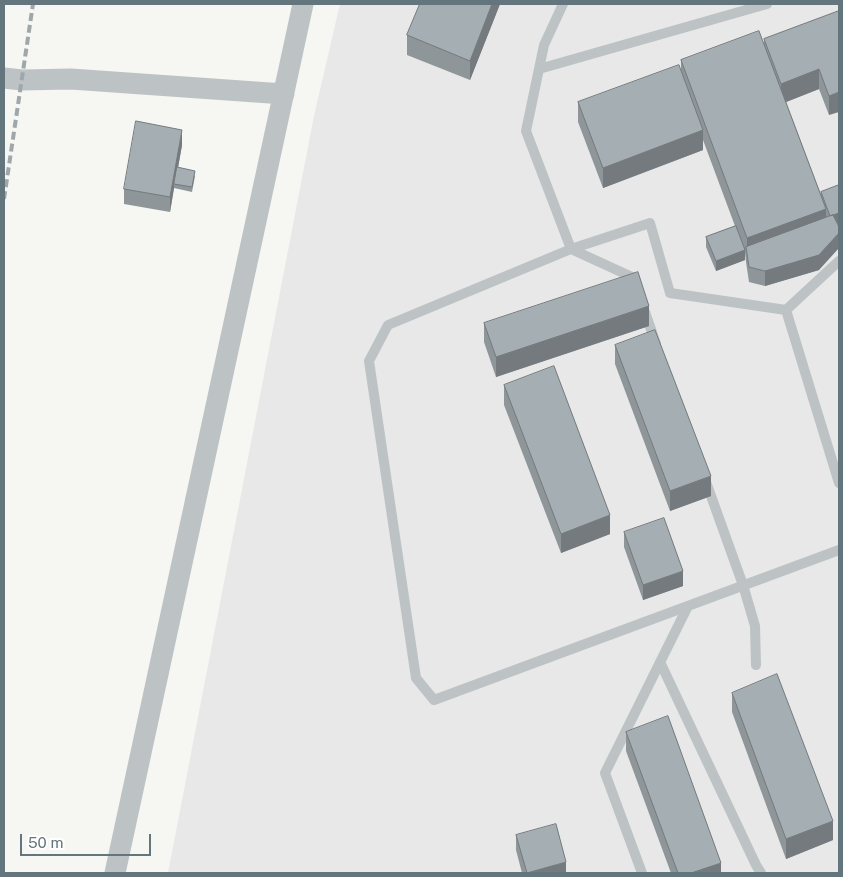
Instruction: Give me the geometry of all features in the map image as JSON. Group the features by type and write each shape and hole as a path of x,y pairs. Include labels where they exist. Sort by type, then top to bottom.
{"street":[{"path":"115,873 303,4"},
{"path":"4,78 22,80 62,79 284,94"}],"lane":[{"path":"563,4 544,45 526,131 571,249 632,277 659,352"},
{"path":"539,69 767,4"},
{"path":"786,310 670,293 650,223 571,249 388,325 369,361 416,678 434,700 839,550"},
{"path":"786,310 839,261"},
{"path":"786,310 839,483"},
{"path":"703,473 743,585 755,626 756,665"},
{"path":"642,873 605,773 688,606"},
{"path":"660,662 761,873"}],"shaded area":[{"path":"340,4 839,4 839,873 168,873 314,116"}],"building":[{"path":"420,4 492,4 470,61 407,35"},
{"path":"839,11 839,92 829,96 819,69 781,84 764,39"},
{"path":"759,31 826,209 747,238 681,60"},
{"path":"679,65 703,130 603,168 578,102"},
{"path":"136,121 182,130 170,197 124,189"},
{"path":"177,167 195,171 192,187 174,184"},
{"path":"839,185 839,213 830,216 821,192"},
{"path":"833,215 839,227 839,233 819,255 765,271 749,267 746,247"},
{"path":"736,226 745,250 716,261 706,237"},
{"path":"638,272 649,306 496,357 484,323"},
{"path":"655,330 711,476 670,491 615,345"},
{"path":"554,366 610,515 561,534 504,385"},
{"path":"664,518 683,571 643,585 624,532"},
{"path":"777,674 833,821 786,839 732,693"},
{"path":"668,716 721,863 691,873 678,873 626,732"},
{"path":"556,824 566,862 527,873 516,835"}],"railway":[{"path":"4,199 33,4"}]}
